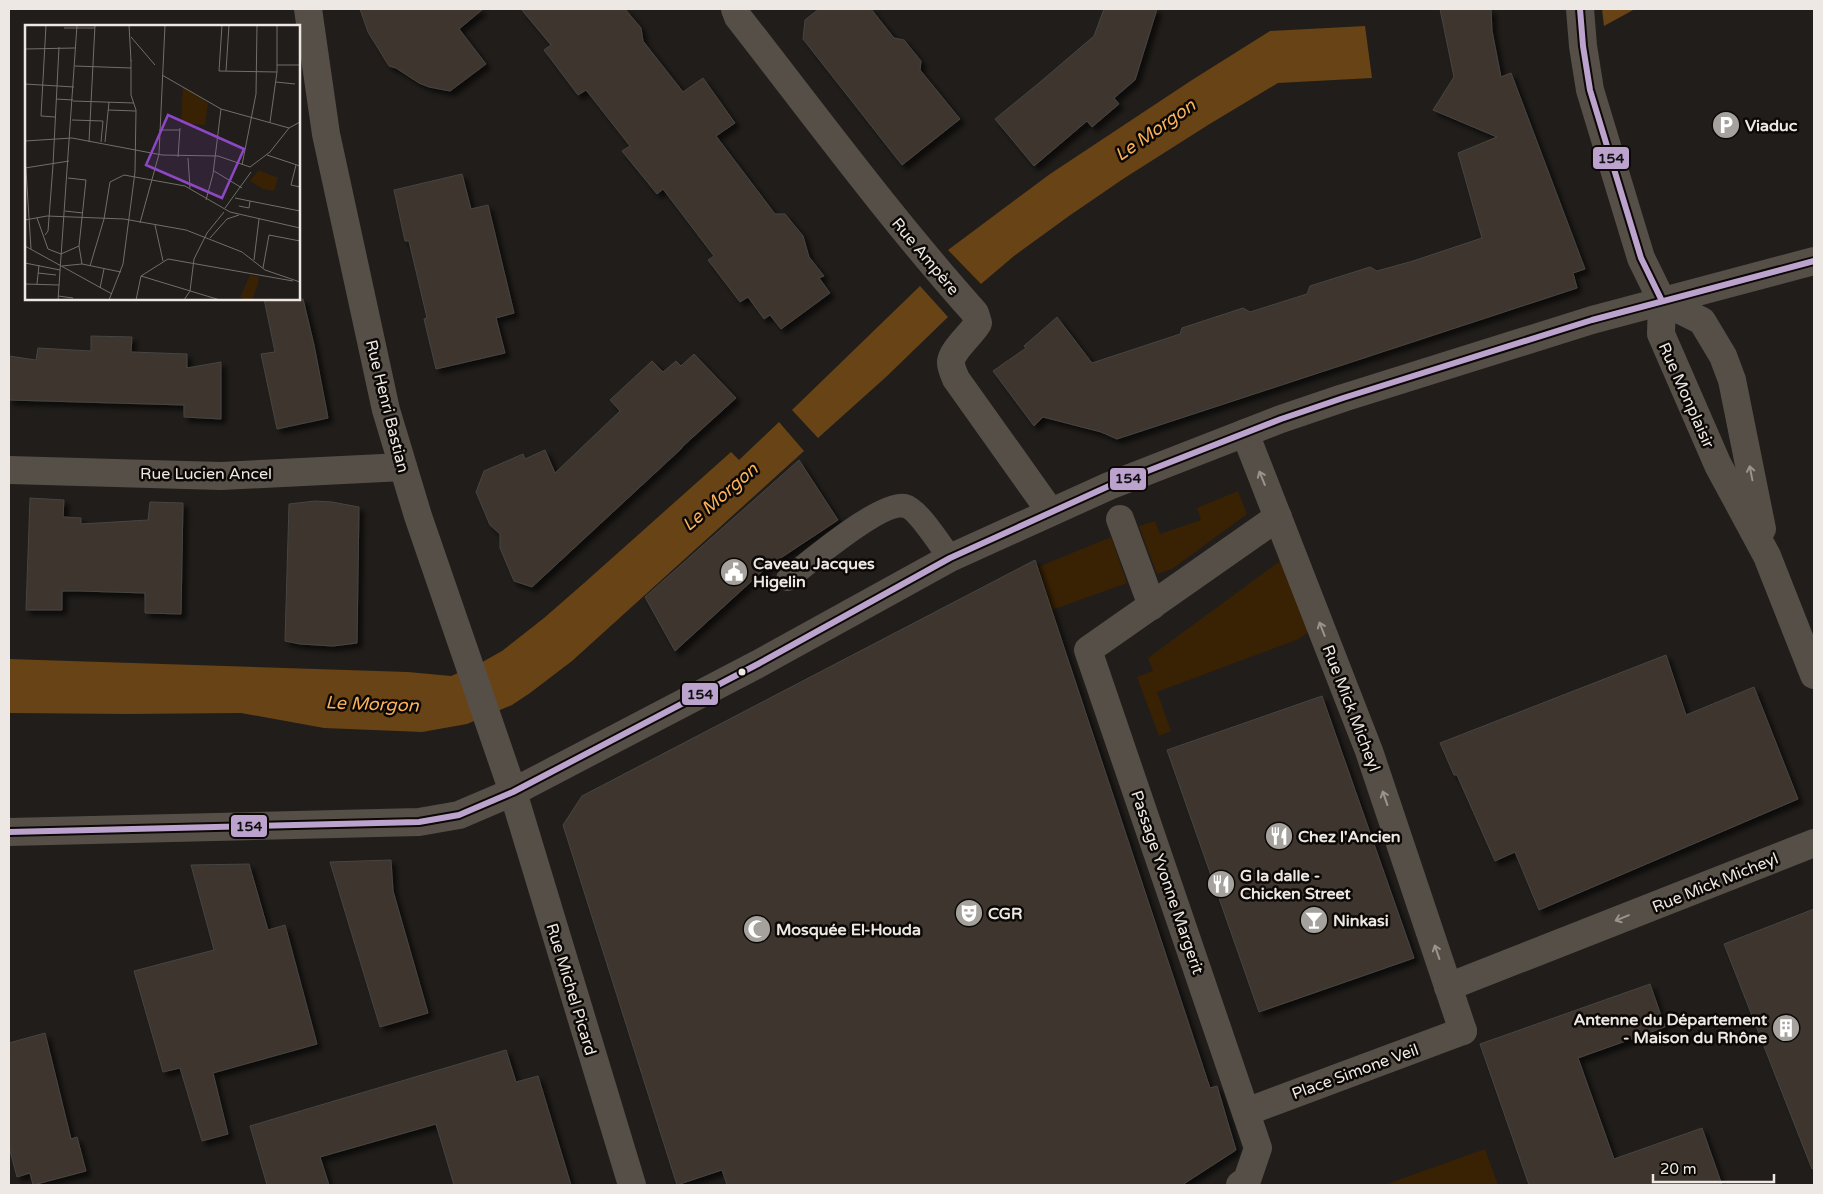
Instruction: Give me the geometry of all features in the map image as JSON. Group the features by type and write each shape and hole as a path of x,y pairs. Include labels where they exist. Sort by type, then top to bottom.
{"street":[{"name":"Rue Henri Bastian","path":"308,9 326,134 386,410 468,663 513,792"},
{"name":"Rue Ampère","path":"735,9 738,17 877,196 929,261 975,314 978,323 973,332 953,354 950,363 956,379 1050,511"},
{"path":"1580,9 1583,46 1590,90 1641,258 1662,301"},
{"path":"9,832 419,822 459,815 513,792 758,664 950,558 1050,511 1109,486 1245,433 1343,398 1592,320 1814,261"},
{"name":"Rue Monplaisir","path":"1768,556 1732,380 1724,356 1702,321 1662,301 1661,334 1718,465 1768,556 1814,675"},
{"name":"Rue Mick Micheyl","path":"1245,433 1369,751 1463,1031"},
{"name":"Rue Lucien Ancel","path":"9,470 221,476 403,467"},
{"name":"Passage Yvonne Margerit","path":"1240,1185 1247,1180 1258,1148 1088,650 1278,517"},
{"path":"1120,518 1152,606"},
{"name":"Rue Michel Picard","path":"513,792 632,1185"},
{"name":"Rue Mick Micheyl","path":"1448,987 1814,843"},
{"name":"Place Simone Veil","path":"1246,1112 1463,1031"}],"lane":[{"path":"788,579 862,522 894,507 905,506 918,515 950,558"}],"shaded area":[{"path":"1238,491 1247,514 1172,569 1157,574 1139,526 1155,521 1160,534 1201,520 1197,508"},
{"path":"1111,537 1127,583 1052,610 1038,567"},
{"path":"1284,558 1311,630 1299,639 1157,692 1171,731 1159,736 1137,677 1153,671 1148,658"},
{"path":"1485,1149 1498,1185 1384,1185"}],"water":[{"path":"1602,9 1635,9 1604,26"},
{"name":"Le Morgon","path":"1365,26 1372,78 1278,83 1123,179 1014,256 981,284 948,250 1050,174 1270,31"},
{"path":"920,286 948,317 886,377 818,438 792,410"},
{"name":"Le Morgon","path":"779,422 804,451 572,661 512,705 467,724 422,732 324,728 241,713 9,713 9,659 408,672 451,676 477,665 502,651 544,618 731,452 739,460"}],"building":[{"path":"360,9 483,9 459,29 486,64 450,91 419,83 396,68 389,66 368,32"},
{"path":"521,9 625,9 641,28 643,41 683,92 703,78 735,123 716,136 775,214 785,214 803,236 809,257 824,276 819,278 830,293 781,329 770,315 764,319 748,297 740,302 708,260 714,256 663,189 657,194 622,151 630,146 586,90 578,95 544,50 551,45"},
{"path":"819,9 871,9 894,38 904,40 921,61 920,70 960,119 902,165 803,39 805,20"},
{"path":"1104,9 1157,9 1135,80 1114,98 1119,104 1092,127 1087,121 1034,166 995,119 1094,36"},
{"path":"1440,9 1491,9 1492,31 1501,77 1511,73 1585,269 1573,273 1577,288 1117,439 1101,432 1043,417 1034,426 993,371 1026,348 1024,346 1057,317 1092,363 1180,334 1182,328 1243,308 1250,312 1307,294 1310,286 1370,267 1377,271 1413,261 1482,238 1458,153 1497,137 1433,110 1454,77"},
{"path":"462,174 471,209 488,205 514,313 496,318 505,353 436,369 424,319 427,318 409,241 405,241 394,190"},
{"path":"303,299 328,418 277,429 261,354 275,352 264,300"},
{"path":"91,336 132,337 131,352 187,354 187,368 221,362 221,419 184,417 184,405 9,400 9,356 36,360 38,348 91,351"},
{"path":"694,354 736,398 532,587 514,581 500,548 500,534 490,525 476,492 484,471 523,454 525,459 545,450 555,473 620,411 610,400 652,361 663,372 676,361 681,366"},
{"path":"799,460 838,520 767,567 675,651 645,597"},
{"path":"30,498 64,500 63,517 81,518 81,524 148,520 150,502 183,503 181,614 145,613 145,593 80,591 62,591 62,610 26,610"},
{"path":"315,501 359,507 357,643 333,646 285,641 289,504"},
{"path":"1035,560 1210,1088 1217,1086 1236,1150 1182,1185 727,1185 722,1170 677,1185 563,825 582,796"},
{"path":"1666,655 1686,715 1754,687 1798,799 1539,910 1515,852 1495,861 1457,775 1454,775 1440,743"},
{"path":"1322,696 1414,958 1259,1012 1167,750"},
{"path":"391,860 393,891 428,1013 380,1027 330,862"},
{"path":"249,864 268,930 285,925 317,1044 213,1073 228,1134 202,1141 180,1068 163,1072 134,971 214,950 191,865"},
{"name":"Antenne du Département - Maison du Rhône","path":"1814,909 1814,1168 1812,1169 1724,944"},
{"path":"1650,984 1665,1027 1578,1058 1614,1159 1702,1128 1722,1185 1529,1185 1480,1044"},
{"path":"45,1033 71,1139 77,1137 86,1171 33,1185 30,1173 17,1177 9,1147 9,1043"},
{"path":"506,1050 516,1082 538,1076 571,1185 454,1185 436,1124 320,1157 329,1185 267,1185 250,1126"}],"transit line":[{"name":"154","path":"1580,9 1583,46 1590,90 1641,258 1662,301"},
{"name":"154","path":"9,832 419,822 459,815 513,792 758,664 950,558 1109,486 1281,419 1343,398 1592,320 1814,261"}],"place":[{"name":"Viaduc","path":"1726,125"},
{"name":"Caveau Jacques Higelin","path":"734,572"},
{"name":"Chez l'Ancien","path":"1279,836"},
{"name":"G la dalle - Chicken Street","path":"1221,884"},
{"name":"CGR","path":"969,913"},
{"name":"Ninkasi","path":"1314,920"},
{"name":"Mosquée El-Houda","path":"757,929"},
{"name":"Antenne du Département - Maison du Rhône","path":"1786,1028"}]}
